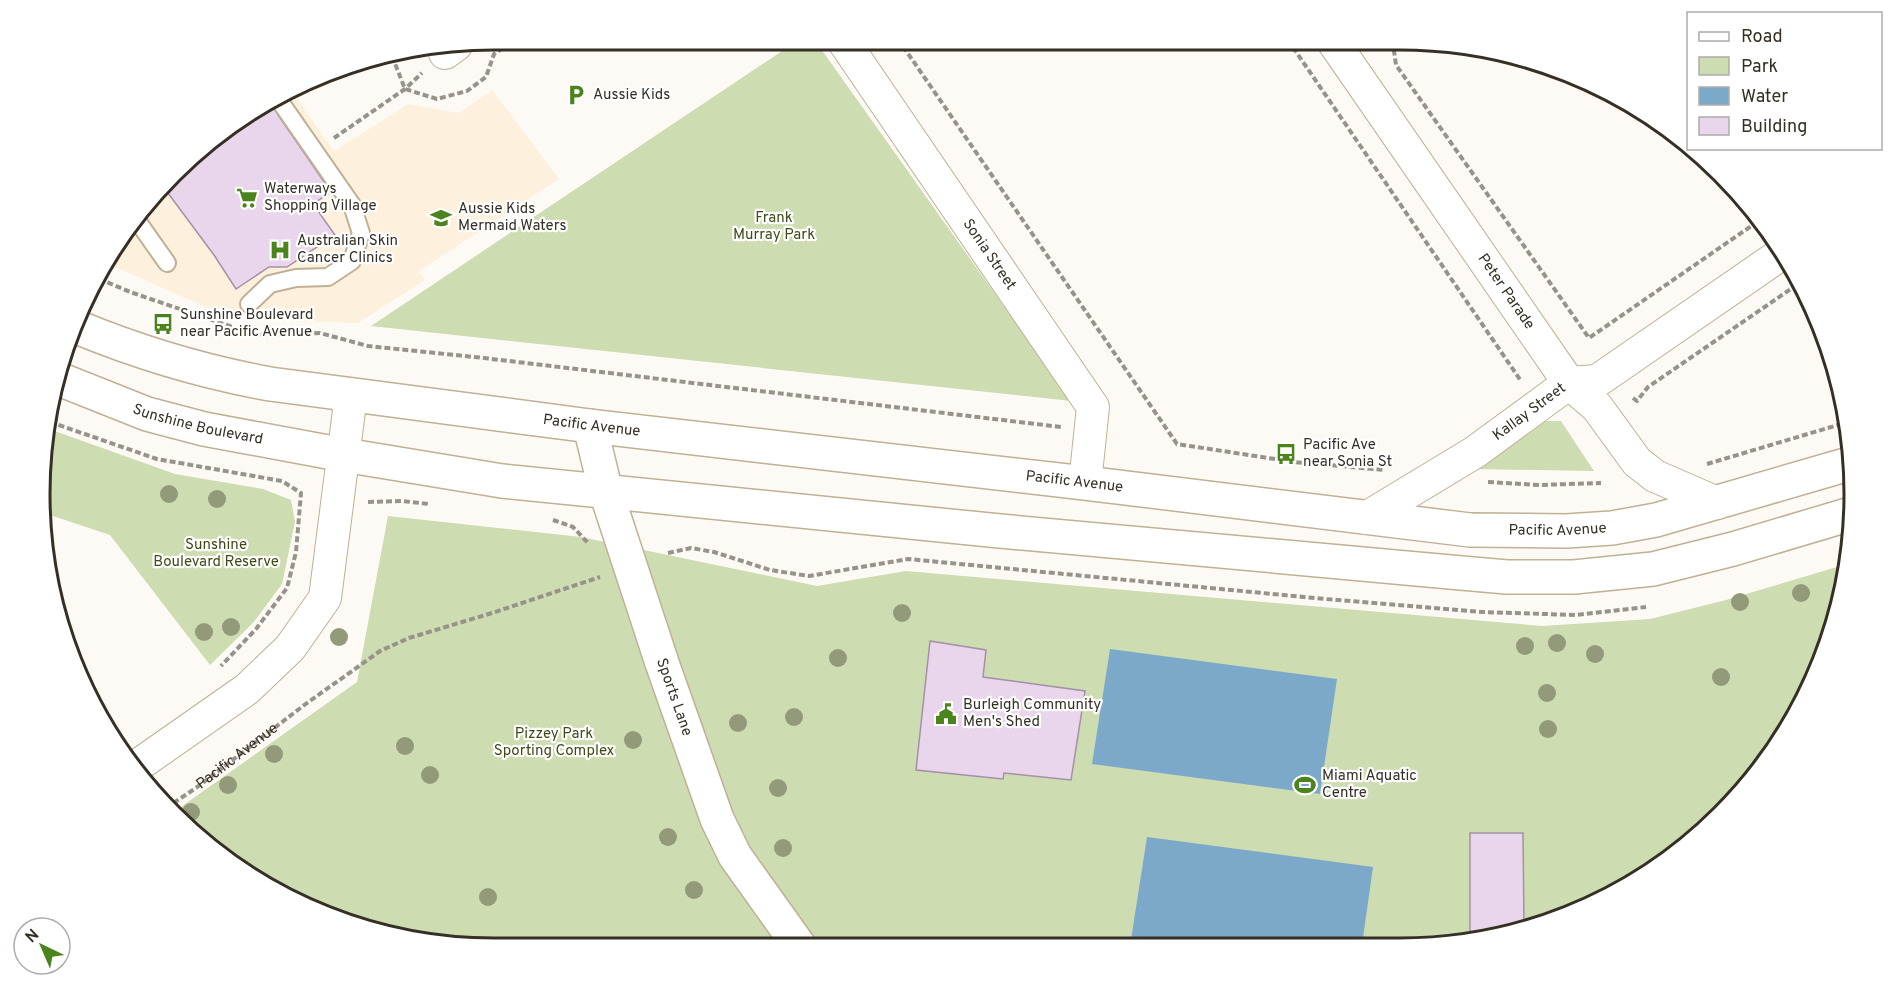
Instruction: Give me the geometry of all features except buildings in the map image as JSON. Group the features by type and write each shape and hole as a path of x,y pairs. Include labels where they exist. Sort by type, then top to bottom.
{"main road":[{"path":"81,329 119,344 232,377 351,395"},
{"name":"Sunshine Boulevard","path":"64,381 147,414 176,422 344,456"},
{"name":"Pacific Avenue","path":"351,395 590,426 1470,530 1517,532 1612,528 1656,520 1844,465"},
{"name":"Sports Lane","path":"590,426 606,492 662,663 717,819 735,856 794,938"},
{"path":"344,456 502,481 606,492 1000,531 1508,577 1574,577 1653,569 1844,516"},
{"path":"1656,520 1672,565"}],"street":[{"name":"Sonia Street","path":"849,50 1092,406 1085,483"},
{"name":"Peter Parade","path":"1339,50 1569,383 1597,408 1637,462 1654,476 1717,503"},
{"name":"Kallay Street","path":"1366,518 1475,452 1569,383 1597,381 1776,257"},
{"path":"140,764 247,689 290,648 324,598 351,395"}],"lane":[{"path":"249,304 270,284 296,278 328,277 352,261 361,233 352,205 282,104"},
{"path":"140,225 167,263"}],"path":[{"path":"906,50 1177,444 1294,462 1387,470"},
{"path":"1295,50 1521,381"},
{"path":"1395,50 1396,65 1589,338 1753,224"},
{"path":"315,152 405,89 447,52"},
{"path":"1633,398 1637,401 1648,387 1793,287"},
{"path":"368,346 1062,428"},
{"path":"55,424 157,459 282,481 301,493 296,552 287,588 256,629 217,671"},
{"path":"1703,465 1839,425"},
{"path":"1487,482 1539,485 1601,483"},
{"path":"365,502 402,501 438,505"},
{"path":"544,517 573,527 590,545"},
{"path":"668,553 692,548 714,552 770,570 809,576 908,559 1482,612 1576,615 1646,607"},
{"name":"Pacific Avenue","path":"174,802 380,651 409,638 603,576 599,566"}],"shaded area":[{"name":"Waterways Shopping Village","path":"492,90 559,179 419,271 425,280 358,323 263,320 210,309 113,266 141,223 201,160 247,124 295,96 334,151 408,104 459,113"}],"green space":[{"name":"Frank Murray Park","path":"784,50 822,50 1071,401 371,326"},
{"path":"1544,421 1561,421 1594,471 1473,469"},
{"name":"Sunshine Boulevard Reserve","path":"54,431 175,474 263,489 291,500 295,522 282,584 253,623 210,665 110,535 50,515 50,465"},
{"name":"Pizzey Park Sporting Complex","path":"388,516 581,537 817,586 906,571 1542,626 1650,619 1726,600 1838,567 1821,637 1799,691 1753,765 1693,828 1647,864 1597,893 1570,905 1487,930 1429,938 465,938 407,930 351,915 297,893 223,847 180,808 357,682"}],"water":[{"path":"1110,649 1337,679 1320,794 1092,764"},
{"path":"1147,837 1373,867 1363,938 1131,938"}],"place":[{"name":"Aussie Kids","path":"576,95"},
{"name":"Waterways Shopping Village","path":"247,198"},
{"name":"Aussie Kids Mermaid Waters","path":"441,218"},
{"name":"Australian Skin Cancer Clinics","path":"280,250"},
{"name":"Sunshine Boulevard near Pacific Avenue","path":"163,324"},
{"name":"Pacific Ave near Sonia St","path":"1286,454"},
{"name":"Burleigh Community Men's Shed","path":"946,714"},
{"name":"Miami Aquatic Centre","path":"1305,785"}]}
